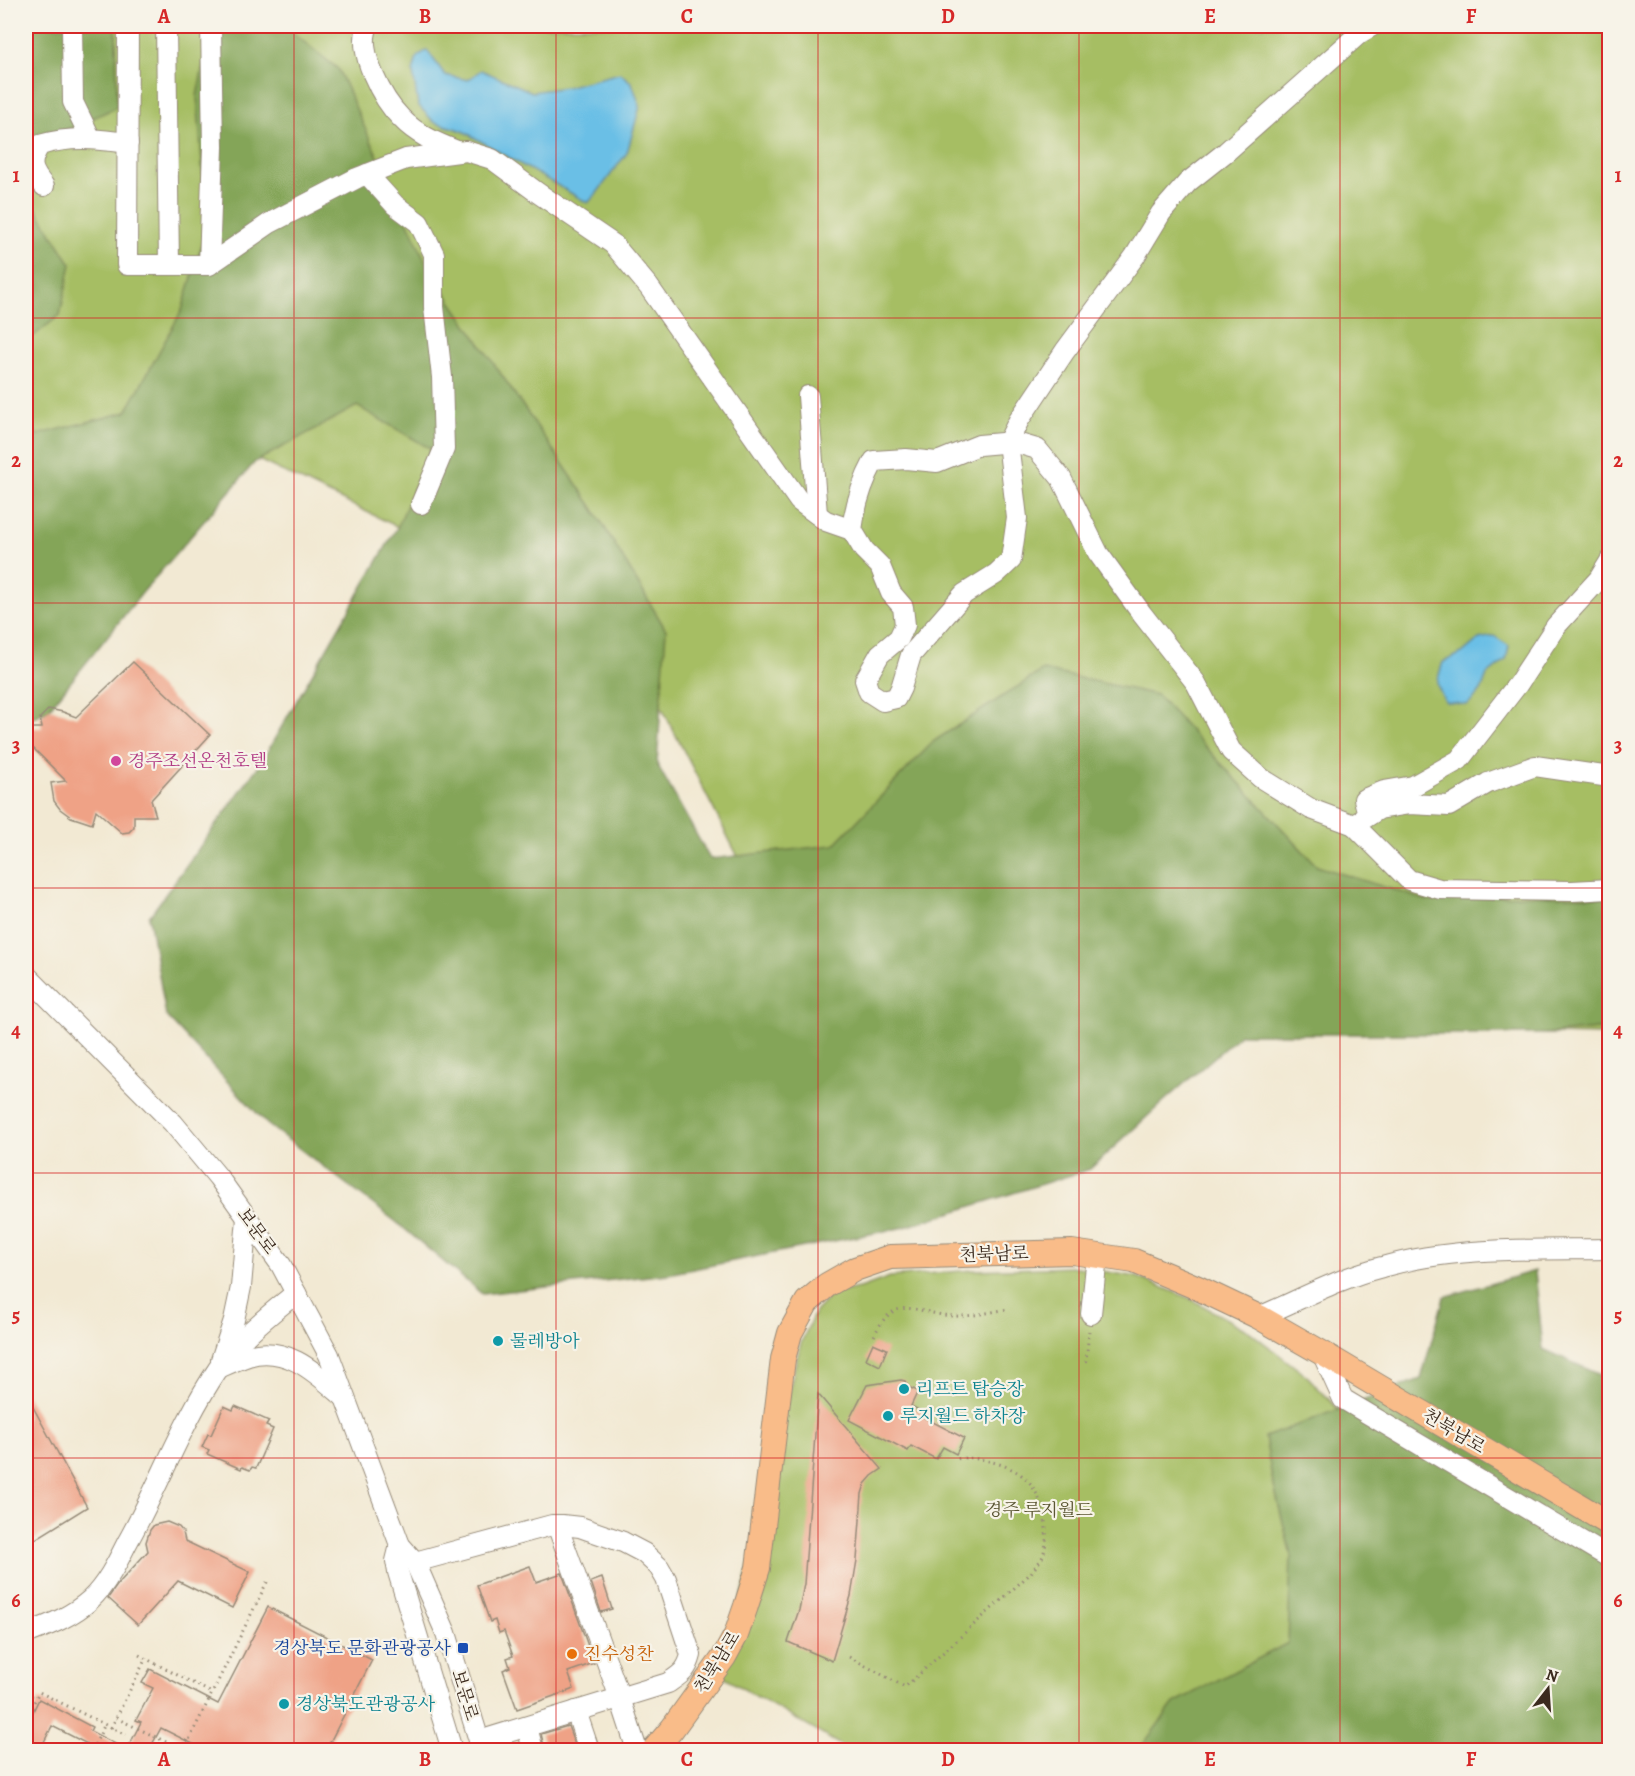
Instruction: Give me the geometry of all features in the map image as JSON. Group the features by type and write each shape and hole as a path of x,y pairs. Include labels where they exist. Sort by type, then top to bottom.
{"main road":[{"name":"천북남로","path":"654,1750 724,1657 736,1635 746,1606 758,1568 783,1359 790,1333 807,1302 827,1285 855,1269 890,1257 1072,1252 1134,1261 1259,1317 1610,1524"}],"street":[{"path":"72,26 73,102 91,139"},
{"path":"128,26 127,265 209,265 270,223 367,174 406,159 466,151 492,159 613,244 649,287 799,501 826,521 852,530"},
{"path":"166,26 169,265"},
{"path":"209,265 213,147 211,26"},
{"path":"368,26 366,31 368,65 379,87 401,118 430,141 459,152"},
{"path":"1372,26 1360,33 1226,152 1188,182 1161,213 1135,256 1065,351 1019,420 1008,442 1017,518 1011,560 996,574 964,594 911,655 896,698 883,701 869,692 865,680 880,654 899,638 905,625 903,607 891,593 880,566 864,550 852,530 854,513 863,482 874,461 906,459 937,462 979,445 1008,442 1037,449 1061,478 1098,553 1196,683 1231,752 1261,778 1311,809 1354,825 1409,880 1440,889 1572,891 1610,889"},
{"path":"44,186 34,173 32,156 39,145 61,139 128,143"},
{"path":"367,174 396,205 419,224 434,254 434,307 442,377 444,449 421,504"},
{"path":"808,396 817,514"},
{"path":"1610,561 1599,579 1556,626 1518,684 1459,760 1413,786 1384,791 1364,799 1366,807 1380,809 1410,804 1449,806 1488,783 1535,766 1610,777"},
{"path":"1354,825 1380,809"},
{"name":"보문로","path":"26,975 173,1123 218,1177 281,1264 329,1355 399,1545 416,1562 446,1632 481,1746"},
{"path":"219,1368 234,1320 241,1287 248,1218"},
{"path":"1259,1317 1381,1267 1467,1251 1610,1249"},
{"path":"1091,1314 1097,1256"},
{"path":"26,1634 74,1613 90,1600 110,1575 135,1531 189,1416 219,1368 266,1317 296,1293"},
{"path":"219,1368 249,1356 265,1353 285,1356 307,1366 346,1399"},
{"path":"1322,1353 1343,1399 1610,1558"},
{"path":"416,1562 557,1525 580,1527 623,1542 644,1553 659,1567 666,1579 691,1655 684,1671 668,1683 527,1727 481,1746"},
{"path":"557,1525 637,1750"},
{"name":"보문로","path":"399,1545 396,1561 398,1572 452,1750"},
{"path":"576,1711 589,1750"},
{"path":"527,1727 533,1750"}],"path":[{"path":"874,1336 886,1316 901,1308 967,1317 1008,1309"},
{"path":"1086,1362 1091,1314"},
{"path":"849,1658 905,1687 1031,1573 1042,1558 1047,1534 1044,1508 1031,1484 1012,1470 987,1460 969,1457 956,1459"},
{"path":"116,1718 183,1750 269,1578"},
{"path":"139,1655 212,1693"},
{"path":"111,1728 146,1658"},
{"path":"26,1718 39,1692 126,1736"},
{"path":"26,1693 36,1698"},
{"path":"92,1750 105,1725"}],"green space":[{"path":"26,26 1609,26 1609,1035 1544,1034 1300,966 798,974 625,636 217,440 26,491"},
{"path":"26,26 116,26 117,107 30,147 26,176"},
{"path":"211,26 284,26 338,69 429,269 593,508 666,630 657,764 710,859 834,845 934,741 1043,670 1157,695 1317,866 1429,901 1518,895 1609,897 1609,1028 1544,1034 1241,1034 1090,1169 905,1227 668,1274 482,1294 395,1221 267,1124 166,1016 149,917 260,764 398,526 431,449 357,406 255,462 143,592 49,709 26,722 26,418 37,435 126,412 182,310 207,228 197,96"},
{"path":"26,193 71,264 60,315 26,342"},
{"name":"경주 루지월드","path":"1077,1267 1137,1277 1191,1299 1250,1332 1308,1377 1337,1408 1609,1578 1609,1750 849,1750 723,1677 795,1366 801,1343 815,1312 832,1294 863,1287 890,1277 973,1270"},
{"path":"1535,1271 1543,1349 1609,1379 1609,1750 1139,1750 1174,1703 1288,1643 1291,1555 1272,1478 1265,1437 1421,1379 1444,1297"}],"water":[{"path":"427,50 445,75 468,80 481,70 532,92 566,87 620,73 632,83 640,106 627,153 588,203 463,131 434,122 418,105 413,72 417,57"},
{"path":"1494,636 1509,646 1506,660 1487,675 1481,691 1467,705 1446,702 1438,682 1443,662 1462,653 1479,639"}],"building":[{"name":"경주조선온천호텔","path":"133,662 210,735 151,800 156,816 134,816 134,827 129,832 122,833 96,810 92,824 71,817 60,809 54,801 51,783 66,781 26,741 26,733 30,728 42,728 40,718 49,709 76,717"},
{"path":"873,1343 887,1349 880,1366 866,1359"},
{"name":"루지월드 하차장","path":"905,1381 908,1387 918,1391 911,1406 927,1414 925,1418 964,1438 956,1454 943,1447 936,1459 911,1446 908,1451 849,1420 867,1385"},
{"path":"26,1394 87,1507 26,1545"},
{"path":"818,1394 882,1469 865,1484 862,1494 857,1560 851,1596 832,1661 788,1642 799,1610 804,1584"},
{"path":"224,1406 233,1410 235,1406 269,1421 266,1426 273,1429 256,1468 252,1467 250,1470 242,1467 241,1469 207,1454 209,1450 202,1447 208,1434 211,1435"},
{"path":"167,1522 179,1527 185,1541 250,1572 232,1608 178,1581 138,1625 108,1598 148,1551 146,1542 150,1530 154,1525"},
{"path":"530,1566 536,1582 562,1573 594,1663 568,1672 574,1689 517,1709 503,1670 510,1667 507,1658 513,1656 504,1631 499,1633 495,1620 490,1622 477,1585"},
{"path":"602,1578 612,1609 601,1612 591,1582"},
{"name":"경상북도관광공사","path":"268,1607 372,1660 326,1750 194,1750 197,1746 161,1728 149,1750 127,1750 141,1722 136,1720 153,1688 142,1683 150,1669 218,1704"},
{"path":"39,1699 92,1727 90,1731 127,1750 99,1750 52,1726 40,1750 26,1750 26,1726"},
{"path":"568,1726 577,1750 545,1750 541,1734"}],"place":[{"name":"경주조선온천호텔","path":"116,761"},
{"name":"물레방아","path":"498,1341"},
{"name":"리프트 탑승장","path":"904,1389"},
{"name":"루지월드 하차장","path":"888,1416"},
{"name":"경상북도 문화관광공사","path":"463,1648"},
{"name":"진수성찬","path":"572,1654"},
{"name":"경상북도관광공사","path":"284,1704"}]}
